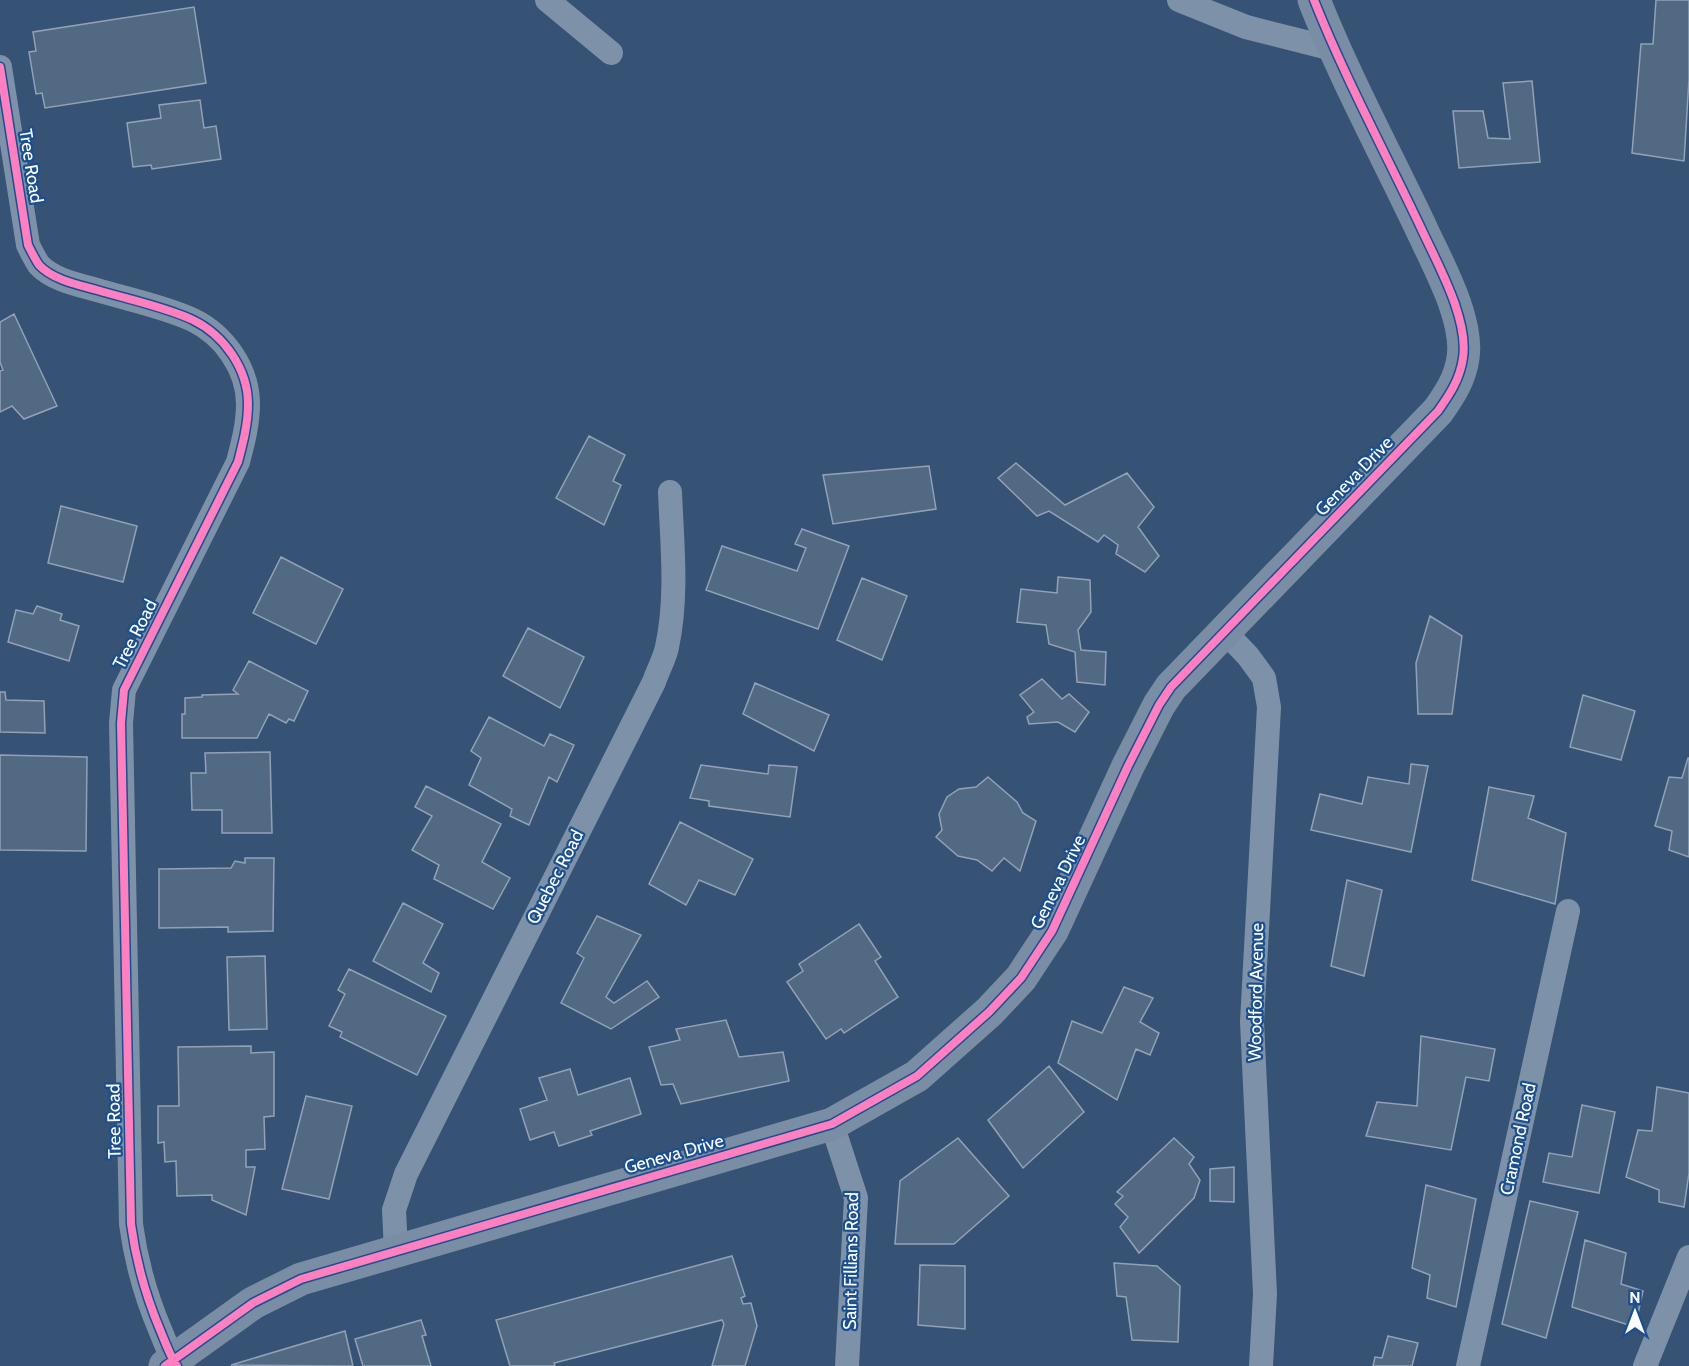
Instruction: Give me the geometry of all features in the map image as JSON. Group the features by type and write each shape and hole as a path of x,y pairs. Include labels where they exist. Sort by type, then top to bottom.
{"street":[{"path":"547,0 611,53"},
{"path":"1179,0 1246,27 1333,49"},
{"name":"Geneva Drive","path":"171,1364 225,1321 276,1290 301,1279 832,1124 917,1076 989,1012 1021,978 1052,932 1128,766 1172,687 1438,411 1457,383 1464,356 1461,326 1450,293 1401,185 1333,49 1314,0"},
{"name":"Tree Road","path":"0,68 28,245 39,264 52,274 77,284 196,321 217,335 233,354 245,379 248,402 246,431 238,462 124,690 121,723 131,1224 135,1256 144,1288 171,1364"},
{"name":"Quebec Road","path":"396,1251 394,1210 406,1174 654,682 667,648 674,575 670,492"},
{"name":"Woodford Avenue","path":"1225,632 1248,656 1264,678 1269,707 1252,1022 1265,1294 1261,1366"},
{"name":"Cramond Road","path":"1468,1366 1568,911"},
{"name":"Saint Fillians Road","path":"832,1124 856,1198 847,1366"},
{"path":"1645,1366 1689,1257"}],"building":[{"path":"1656,0 1689,0 1689,79 1684,161 1632,153 1641,44 1653,44"},
{"path":"194,7 206,83 45,108 42,93 36,94 29,52 36,51 33,32"},
{"path":"1532,81 1540,162 1459,168 1453,111 1483,111 1488,138 1510,139 1503,83"},
{"path":"200,100 204,128 216,126 221,159 152,169 151,165 133,167 127,123 161,118 159,105"},
{"path":"14,314 57,406 24,419 12,406 0,412 0,371 3,370 0,362 0,322"},
{"path":"589,436 625,455 613,481 621,485 604,525 556,498"},
{"path":"1016,463 1065,505 1127,473 1154,507 1138,527 1159,556 1145,572 1116,554 1118,545 1104,535 1098,542 1049,511 1037,516 998,478"},
{"path":"929,466 936,509 833,524 823,475"},
{"path":"61,506 137,526 123,582 48,563"},
{"path":"802,529 849,546 818,629 706,590 722,546 797,571 806,548 795,544"},
{"path":"281,557 343,589 316,644 253,613"},
{"path":"1058,577 1090,580 1091,612 1078,630 1081,650 1106,652 1105,685 1077,682 1075,652 1049,644 1046,625 1017,622 1021,589 1057,593"},
{"path":"862,578 907,596 882,660 837,640"},
{"path":"37,606 62,614 60,620 79,626 69,661 8,642 16,610 33,614"},
{"path":"1430,616 1462,636 1452,714 1418,714 1416,663"},
{"path":"528,628 584,657 560,708 503,676"},
{"path":"249,661 308,691 294,721 289,719 286,723 269,714 257,738 182,738 185,698 238,694 233,690"},
{"path":"1042,679 1062,699 1069,694 1089,712 1075,732 1058,722 1029,724 1027,717 1034,712 1020,695"},
{"path":"755,683 829,715 814,751 743,714"},
{"path":"0,692 5,692 6,700 44,701 45,733 0,732"},
{"path":"1583,695 1635,711 1621,760 1570,747"},
{"path":"489,717 544,746 550,734 574,745 557,782 549,777 529,825 510,816 512,809 469,785 481,758 471,751"},
{"path":"270,752 272,833 222,833 222,810 192,810 191,773 206,773 205,753"},
{"path":"0,755 87,757 86,851 0,850"},
{"path":"1688,758 1689,857 1669,850 1672,831 1655,826 1669,777 1682,778"},
{"path":"1411,764 1428,766 1411,852 1311,830 1320,794 1362,804 1368,777 1409,784"},
{"path":"701,765 768,774 769,765 797,767 790,817 709,806 709,801 690,798"},
{"path":"988,777 1017,802 1023,813 1036,821 1020,871 1004,858 992,871 977,860 958,856 936,837 942,830 939,814 947,797 959,789 976,787"},
{"path":"426,786 501,824 482,862 510,878 493,909 434,879 439,865 412,850 432,816 415,807"},
{"path":"1489,787 1534,796 1528,818 1566,833 1555,904 1472,880"},
{"path":"680,822 753,859 735,895 699,880 686,905 649,884"},
{"path":"245,858 274,858 273,931 228,932 228,927 159,928 159,869 231,868 235,861 245,863"},
{"path":"1347,880 1382,890 1364,976 1331,966"},
{"path":"403,903 443,924 423,963 439,973 431,992 373,961"},
{"path":"597,916 641,935 606,997 614,1003 647,981 659,997 611,1029 561,1003 584,958 577,953"},
{"path":"859,924 881,957 875,961 898,997 844,1033 841,1029 826,1039 787,982 803,971 799,964"},
{"path":"265,956 267,1029 229,1030 227,957"},
{"path":"349,969 446,1016 417,1075 340,1037 342,1032 329,1026 345,994 338,990"},
{"path":"1124,987 1153,998 1140,1022 1159,1033 1150,1055 1136,1049 1117,1100 1058,1063 1072,1021 1102,1033"},
{"path":"726,1020 739,1057 783,1052 789,1081 681,1104 673,1084 661,1085 649,1047 680,1040 676,1029"},
{"path":"1421,1036 1495,1049 1489,1081 1466,1077 1451,1150 1366,1136 1377,1102 1417,1106"},
{"path":"251,1046 251,1053 274,1052 274,1116 264,1117 265,1149 246,1150 246,1167 255,1167 246,1215 212,1200 212,1195 177,1196 176,1161 165,1162 164,1142 158,1143 158,1106 179,1106 178,1047"},
{"path":"1049,1066 1084,1112 1023,1168 988,1120"},
{"path":"570,1069 578,1095 630,1078 641,1114 590,1131 592,1135 559,1146 554,1132 530,1140 520,1109 547,1100 539,1078"},
{"path":"1657,1087 1689,1093 1689,1173 1684,1207 1659,1202 1659,1190 1626,1177 1638,1130 1652,1131"},
{"path":"306,1096 352,1106 329,1199 282,1189"},
{"path":"1582,1105 1615,1112 1599,1193 1543,1182 1549,1153 1572,1157"},
{"path":"958,1138 1009,1196 954,1244 895,1244 900,1181"},
{"path":"1174,1138 1194,1157 1189,1164 1200,1180 1194,1198 1139,1253 1120,1227 1128,1217 1115,1204 1123,1196 1117,1192"},
{"path":"1234,1167 1234,1202 1210,1201 1210,1169"},
{"path":"1426,1185 1476,1199 1456,1307 1427,1298 1430,1275 1412,1268"},
{"path":"1530,1201 1578,1212 1546,1338 1502,1324"},
{"path":"1585,1240 1626,1253 1621,1284 1643,1291 1635,1327 1572,1307"},
{"path":"732,1256 745,1296 741,1298 743,1304 751,1303 757,1326 745,1366 712,1366 724,1324 722,1320 554,1363 555,1366 510,1366 496,1320"},
{"path":"1114,1263 1157,1266 1180,1286 1178,1342 1132,1340 1126,1297 1117,1296"},
{"path":"920,1265 965,1266 965,1329 918,1325"},
{"path":"421,1320 426,1335 422,1336 431,1366 363,1366 355,1339"},
{"path":"345,1331 353,1366 231,1365"},
{"path":"1388,1336 1418,1343 1412,1366 1373,1366 1375,1357 1382,1358"}],"cycle path":[{"path":"165,1366 253,1303 301,1279 832,1124 917,1076 989,1012 1021,978 1052,931 1128,766 1159,705 1171,687 1438,411 1460,373 1464,343 1457,309 1443,274 1352,86 1314,0"},
{"path":"0,67 28,245 39,265 51,275 66,281 171,311 204,326 232,354 244,378 247,391 247,419 238,462 124,690 121,723 131,1224 146,1292 166,1345 177,1366"}]}
